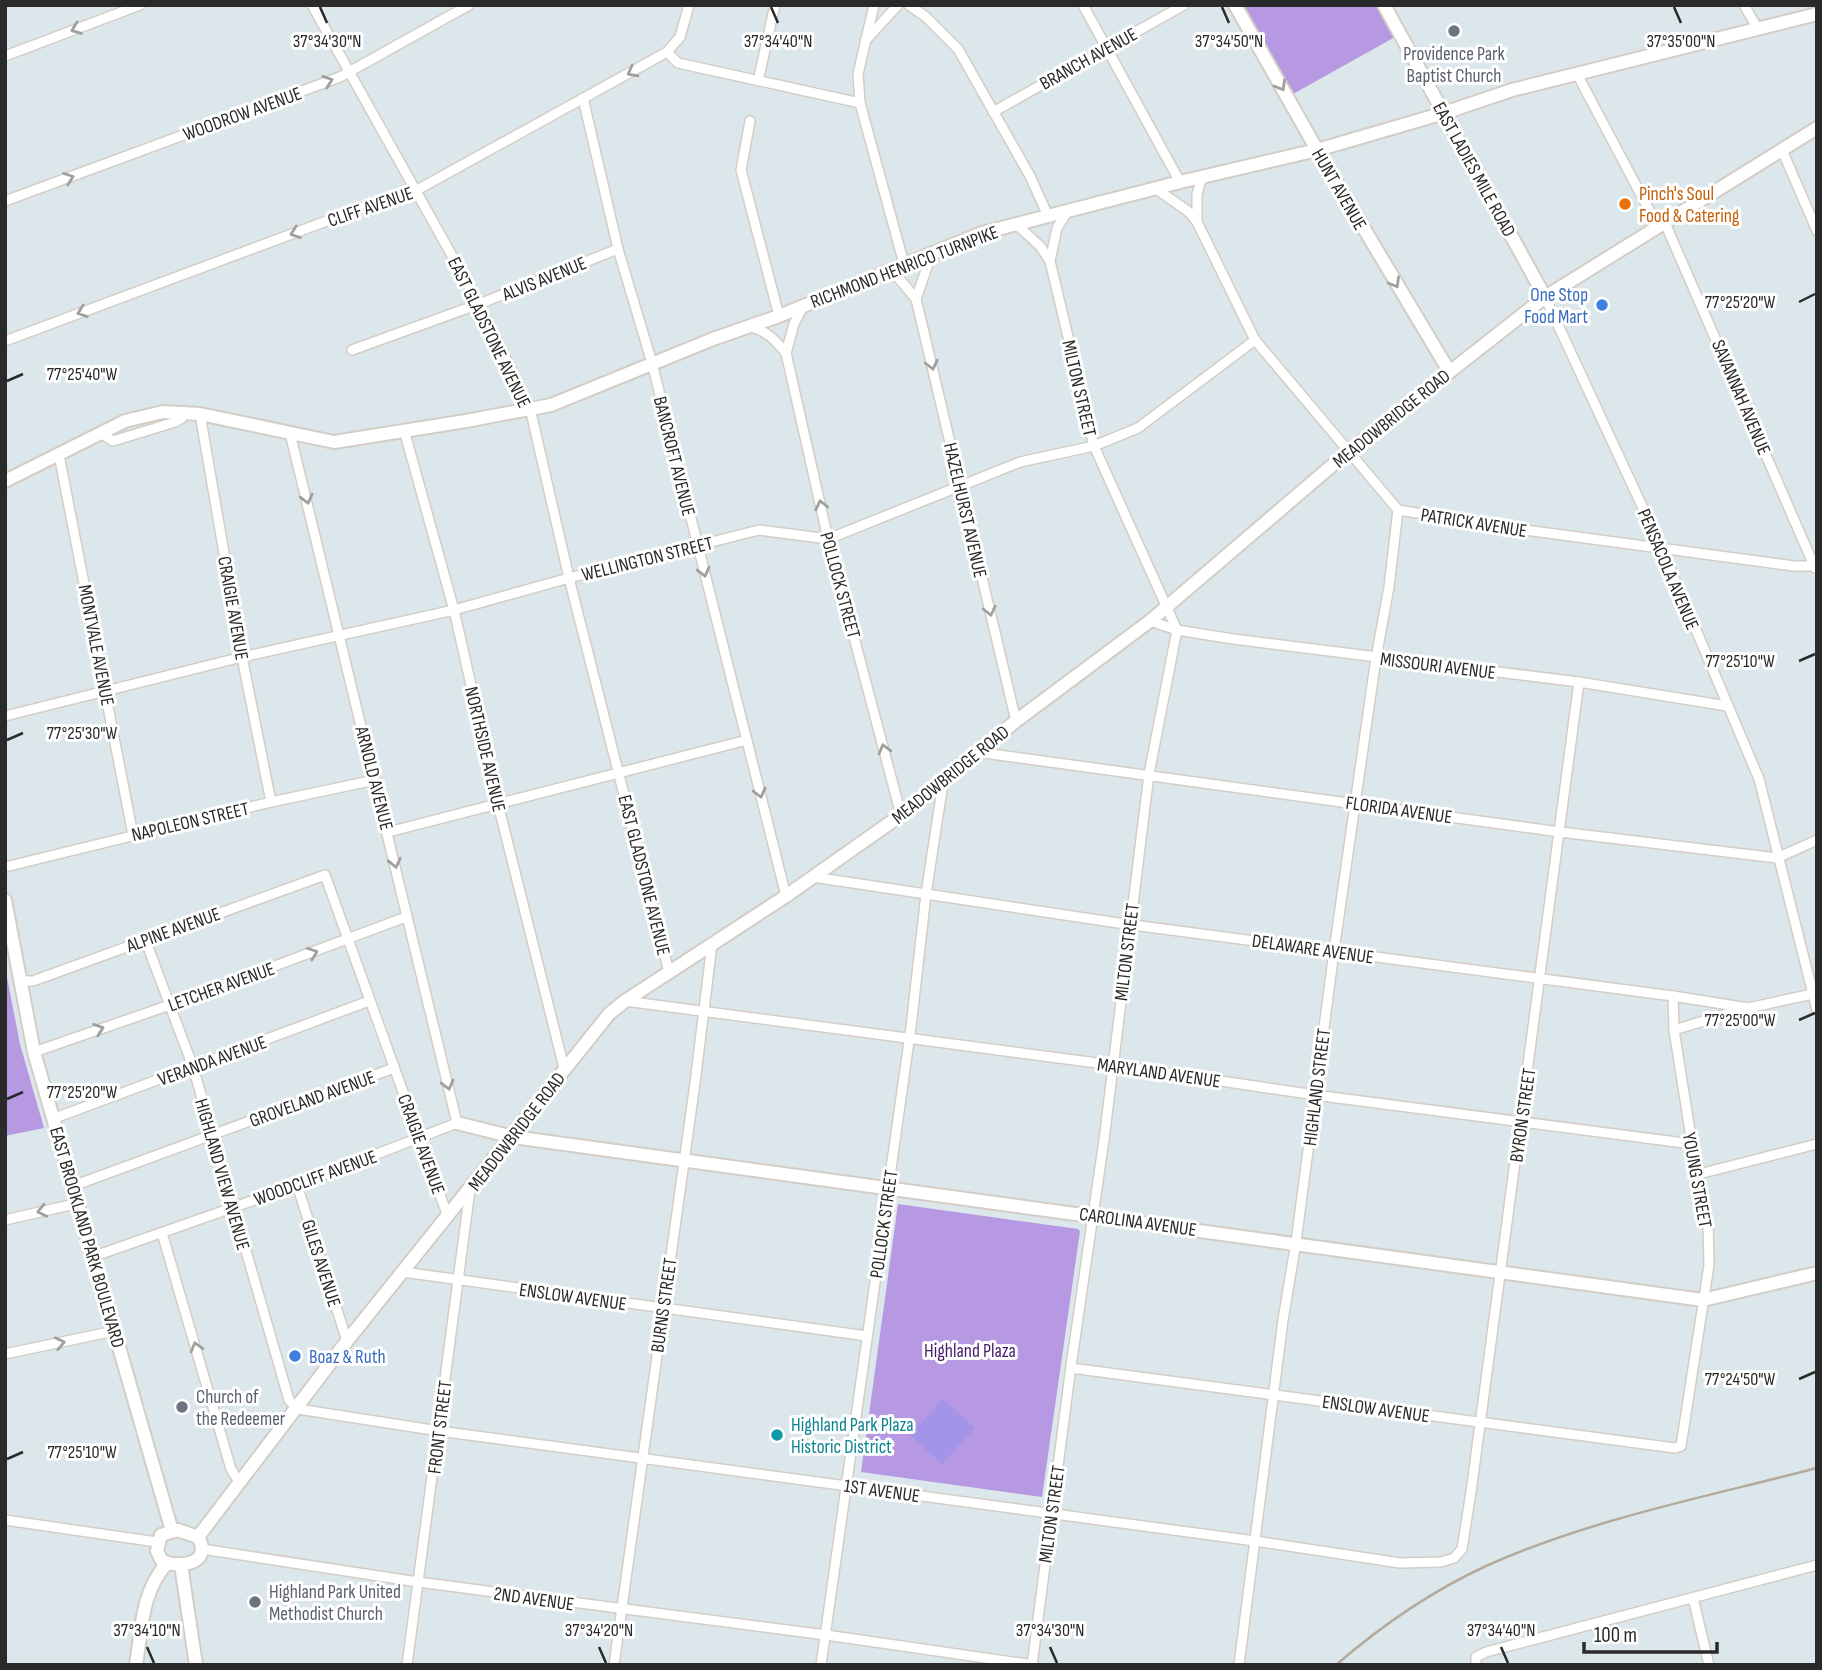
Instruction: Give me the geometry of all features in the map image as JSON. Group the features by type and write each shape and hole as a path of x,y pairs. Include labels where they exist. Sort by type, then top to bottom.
{"street":[{"path":"5,56 140,5"},
{"name":"EAST GLADSTONE AVENUE","path":"312,5 479,304 530,408 569,578 668,972"},
{"name":"WOODROW AVENUE","path":"5,201 349,72 468,5"},
{"path":"689,5 680,37 667,52 678,63 860,103"},
{"path":"758,81 775,5"},
{"path":"874,5 858,74 860,103 904,264"},
{"path":"864,43 898,5"},
{"path":"909,5 926,17 958,49 1030,176 1048,215"},
{"path":"1083,5 1180,182"},
{"name":"BRANCH AVENUE","path":"993,112 1184,5"},
{"name":"HUNT AVENUE","path":"1235,5 1317,150 1449,371"},
{"name":"EAST LADIES MILE ROAD","path":"1384,5 1545,297"},
{"path":"1744,5 1758,29"},
{"name":"RICHMOND HENRICO TURNPIKE","path":"5,481 100,433 141,416 163,412 200,414 341,442 551,405 652,363 804,306 977,234 1317,150 1512,90 1817,14"},
{"name":"CLIFF AVENUE","path":"5,341 417,190 667,52"},
{"name":"SAVANNAH AVENUE","path":"1577,74 1662,225 1816,565"},
{"name":"BANCROFT AVENUE","path":"583,98 618,248 652,363 786,896"},
{"path":"750,121 741,170 779,316"},
{"name":"MEADOWBRIDGE ROAD","path":"200,1543 239,1482 298,1409 347,1341 609,1014 668,972 786,896 943,783 1016,721 1150,621 1349,451 1545,297 1817,128"},
{"path":"1782,150 1817,231"},
{"name":"PATRICK AVENUE","path":"1197,222 1197,194 1202,177"},
{"name":"PATRICK AVENUE","path":"1155,188 1189,212 1197,222 1255,340 1398,510 1794,566 1816,565"},
{"name":"MILTON STREET","path":"1050,261 1057,228 1066,212"},
{"name":"MILTON STREET","path":"1016,224 1040,246 1050,261 1094,446 1177,630 1149,774 1114,1065 1032,1665"},
{"name":"ALVIS AVENUE","path":"352,350 479,304 618,248"},
{"path":"916,299 932,253"},
{"name":"HAZELHURST AVENUE","path":"891,269 916,299 1016,721"},
{"name":"PENSACOLA AVENUE","path":"1545,297 1661,547 1759,779 1817,1010"},
{"path":"786,353 791,333 804,306"},
{"path":"751,327 771,337 786,353"},
{"path":"828,539 1020,462 1094,446 1138,428 1255,340"},
{"name":"POLLOCK STREET","path":"786,353 828,539 901,815"},
{"name":"CRAIGIE AVENUE","path":"200,414 242,657 271,802"},
{"name":"NORTHSIDE AVENUE","path":"404,430 454,610 498,804 564,1068"},
{"name":"ARNOLD AVENUE","path":"290,433 457,1124"},
{"name":"MONTVALE AVENUE","path":"59,455 133,835"},
{"name":"HIGHLAND STREET","path":"1239,1665 1283,1320 1398,510"},
{"name":"WELLINGTON STREET","path":"5,716 242,657 454,610 759,530 828,539"},
{"name":"MISSOURI AVENUE","path":"1150,621 1177,630 1377,658 1579,682 1727,706"},
{"name":"BYRON STREET","path":"1462,1549 1482,1422 1579,682"},
{"path":"388,832 747,740"},
{"name":"FLORIDA AVENUE","path":"977,752 1560,832 1777,858"},
{"name":"NAPOLEON STREET","path":"5,867 271,802 375,780"},
{"name":"POLLOCK STREET","path":"821,1665 943,783"},
{"path":"1777,858 1817,840"},
{"name":"CRAIGIE AVENUE","path":"325,874 369,1001 421,1137 447,1217"},
{"name":"ALPINE AVENUE","path":"20,981 33,981 325,874"},
{"name":"DELAWARE AVENUE","path":"813,877 1129,924 1748,1008 1815,994"},
{"name":"EAST BROOKLAND PARK BOULEVARD","path":"5,900 34,1052 172,1531"},
{"name":"LETCHER AVENUE","path":"34,1052 407,917"},
{"name":"HIGHLAND VIEW AVENUE","path":"145,939 193,1067 289,1400 298,1409"},
{"name":"BURNS STREET","path":"614,1665 712,944"},
{"name":"YOUNG STREET","path":"1673,996 1674,1030 1707,1222 1709,1265 1681,1446"},
{"name":"VERANDA AVENUE","path":"55,1118 369,1001"},
{"name":"MARYLAND AVENUE","path":"625,1001 1692,1144"},
{"path":"1674,1030 1748,1008"},
{"name":"GROVELAND AVENUE","path":"73,1186 394,1068"},
{"name":"CAROLINA AVENUE","path":"457,1124 513,1137 1296,1242 1703,1300 1817,1273"},
{"name":"WOODCLIFF AVENUE","path":"92,1257 297,1185 457,1124"},
{"path":"1699,1174 1817,1144"},
{"name":"GILES AVENUE","path":"297,1185 347,1341"},
{"name":"FRONT STREET","path":"407,1665 470,1190"},
{"path":"5,1220 79,1203"},
{"path":"162,1233 231,1469 239,1482"},
{"name":"ENSLOW AVENUE","path":"403,1272 867,1336"},
{"path":"5,1354 114,1331"},
{"name":"ENSLOW AVENUE","path":"1071,1368 1675,1448 1681,1446"},
{"name":"1ST AVENUE","path":"298,1409 439,1431 1400,1563 1441,1562 1454,1558 1462,1549"},
{"path":"5,1520 157,1542"},
{"path":"172,1531 187,1532 200,1543 199,1557 193,1562 181,1565 167,1563 158,1557 157,1542 161,1535 172,1531"},
{"name":"2ND AVENUE","path":"200,1543 418,1582 826,1635 1032,1665"},
{"path":"136,1665 146,1599 154,1578 167,1563"},
{"path":"181,1565 196,1665"},
{"path":"1476,1661 1486,1652 1817,1565"},
{"path":"1693,1598 1709,1665"}],"green space":[{"path":"1244,5 1377,5 1395,37 1293,94"},
{"path":"5,967 20,1044 44,1128 5,1136"},
{"name":"Highland Plaza","path":"898,1204 1080,1231 1042,1497 861,1472"}],"shaded area":[{"path":"943,1399 975,1428 942,1464 910,1435"}],"railway":[{"path":"1336,1665 1389,1623 1427,1598 1486,1566 1526,1549 1649,1510 1817,1468"}],"place":[{"name":"Providence Park Baptist Church","path":"1454,31"},
{"name":"Pinch's Soul Food & Catering","path":"1625,204"},
{"name":"One Stop Food Mart","path":"1602,305"},
{"name":"Boaz & Ruth","path":"295,1356"},
{"name":"Church of the Redeemer","path":"182,1407"},
{"name":"Highland Park Plaza Historic District","path":"777,1435"},
{"name":"Highland Park United Methodist Church","path":"255,1602"}]}
